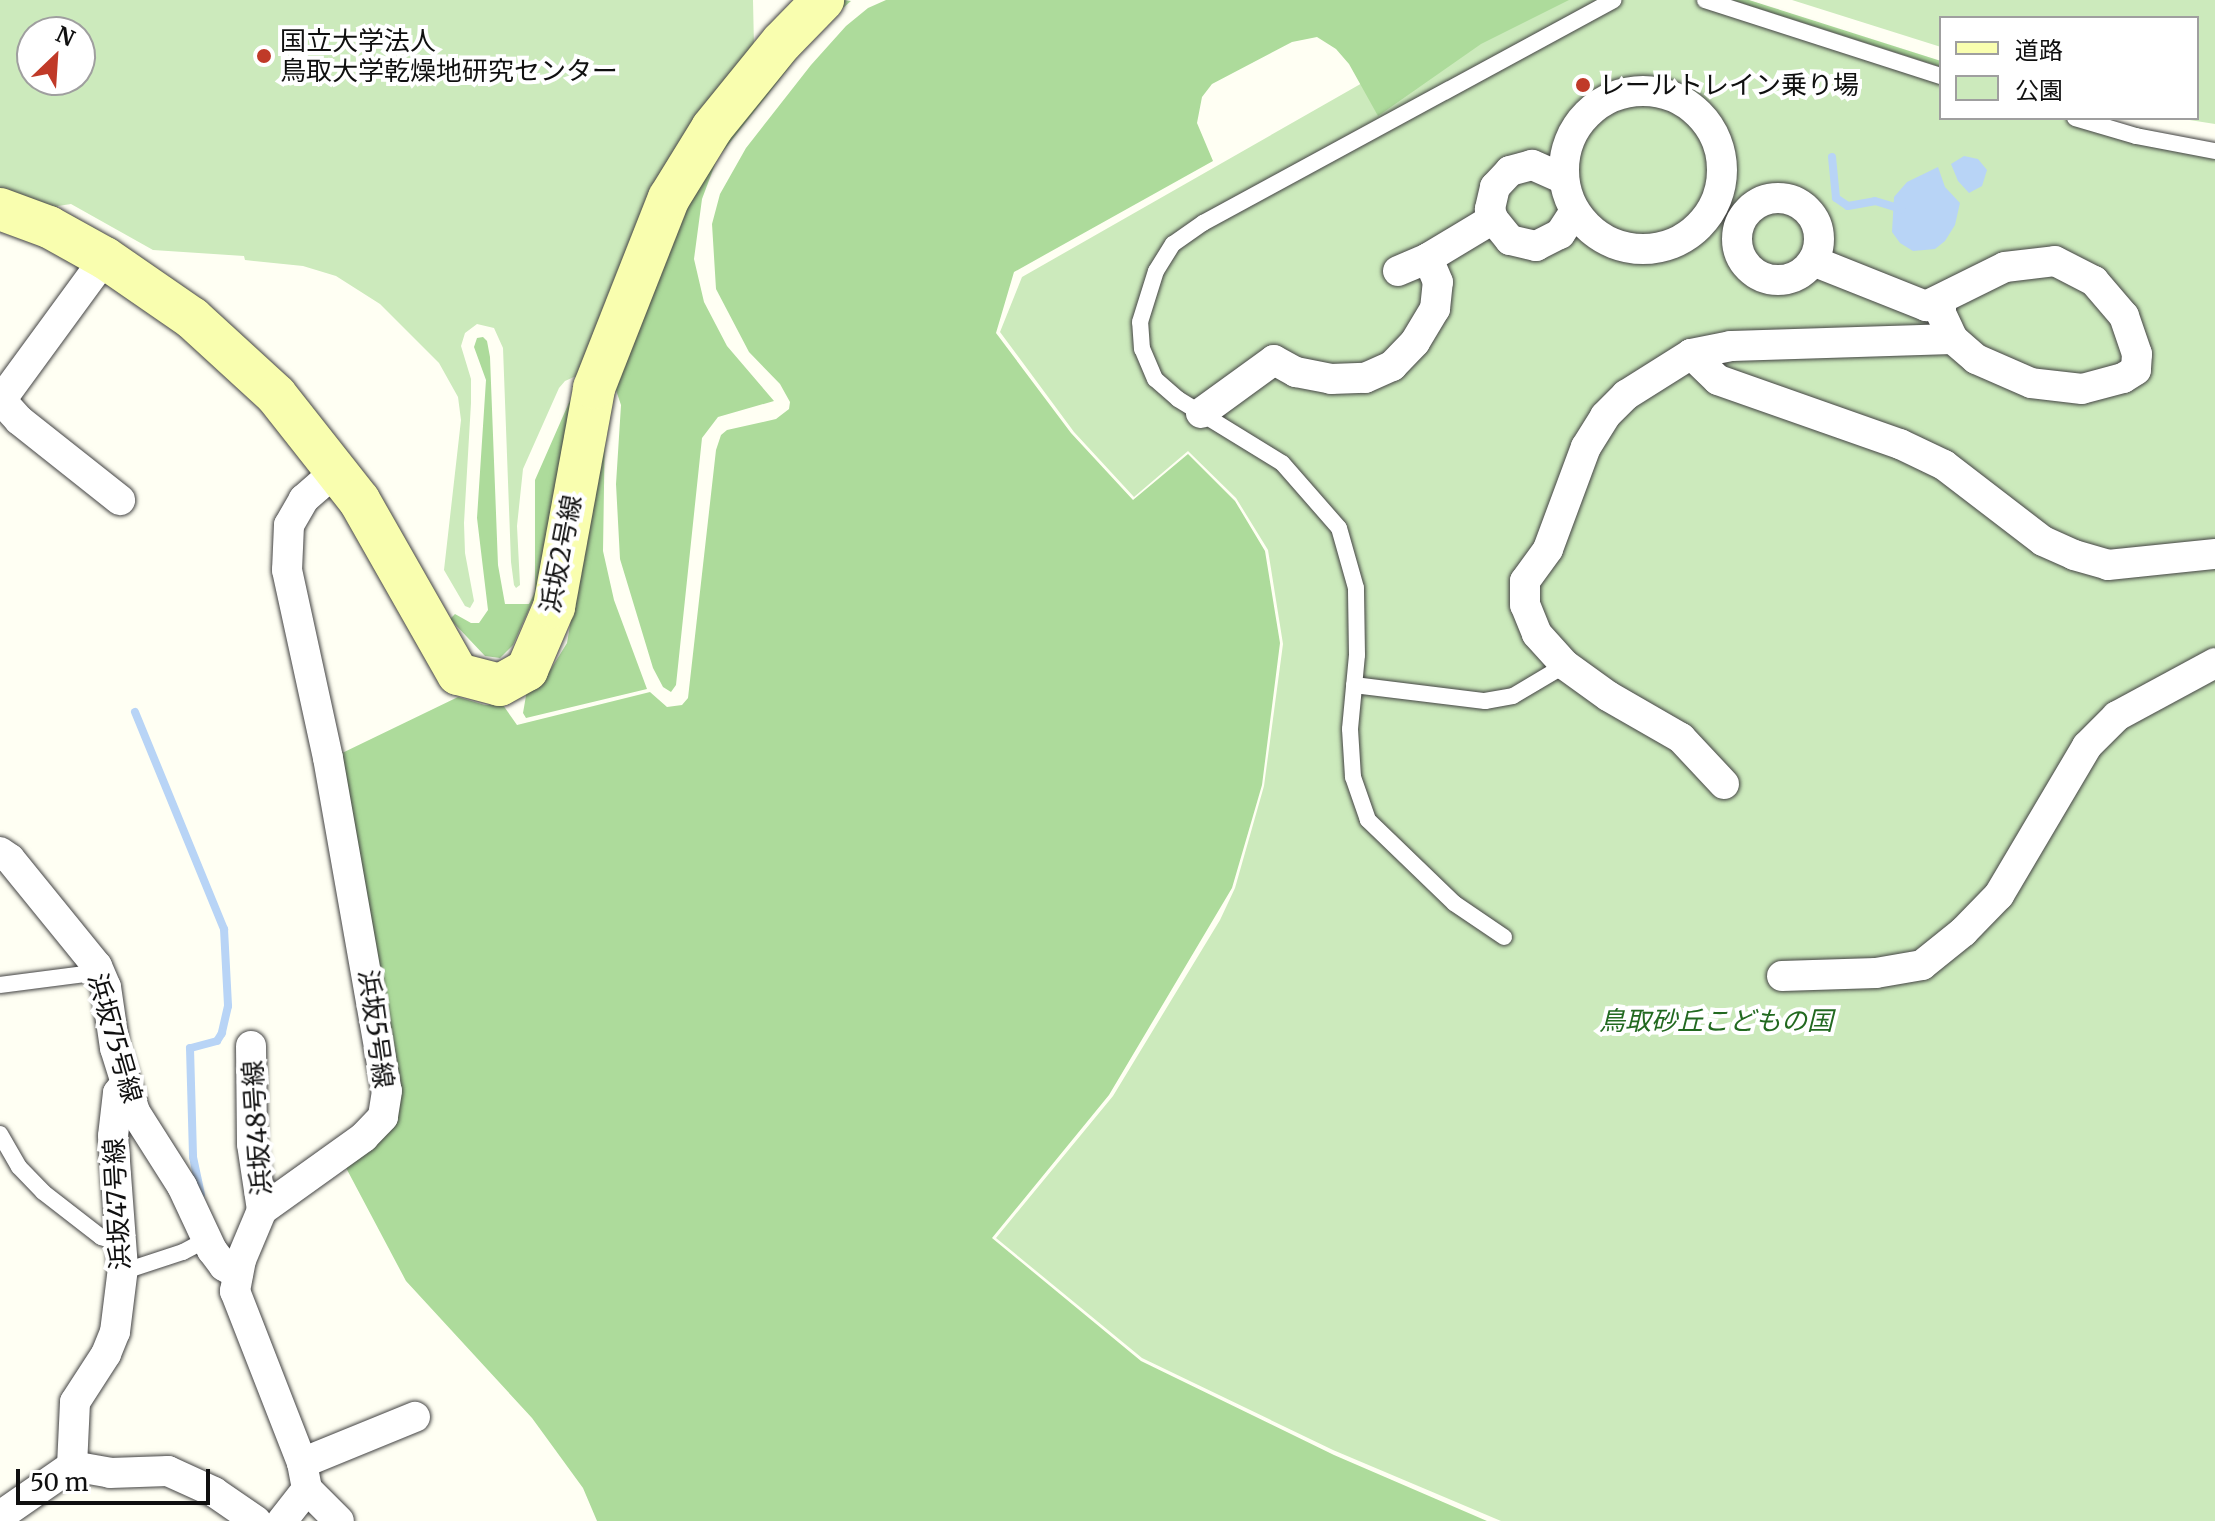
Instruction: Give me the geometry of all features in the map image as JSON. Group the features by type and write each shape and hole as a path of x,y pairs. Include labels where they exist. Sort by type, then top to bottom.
{"street":[{"name":"浜坂2号線","path":"0,209 49,227 105,258 192,318 276,395 359,500 458,674 500,685 527,670 554,607 594,388 669,198 712,128 782,42 823,0"},
{"path":"1632,92 1666,94 1697,112 1716,141 1722,175 1712,208 1683,238 1644,249 1604,239 1588,227 1575,211 1564,179 1567,144 1586,114 1615,96 1632,92"},
{"path":"1564,179 1532,165 1510,171 1495,187 1490,209 1493,219 1510,240 1536,246 1560,234 1575,211"},
{"path":"1771,198 1798,203 1816,222 1819,235 1813,261 1804,271 1779,280 1754,272 1738,250 1740,223 1758,202 1771,198"},
{"path":"1712,208 1740,223"},
{"path":"1398,271 1428,258 1493,219"},
{"path":"105,258 12,380 1,400 19,420 120,500"},
{"path":"1201,413 1274,360 1296,372 1331,379 1365,378 1392,366 1415,342 1435,309 1438,282 1428,258"},
{"path":"1813,261 1926,306 2005,267 2055,261 2094,281 2124,316 2137,354 2136,370 2123,378 2082,389 2031,383 1976,359 1953,339 1941,313 1941,300"},
{"path":"1724,784 1681,738 1608,696 1565,665 1537,634 1525,605 1525,581 1548,549 1586,447 1605,416 1626,395 1691,354 1731,346 1953,339"},
{"path":"1691,354 1718,380 1900,444 1944,465 2043,541 2074,555 2108,565 2215,554"},
{"name":"浜坂5号線","path":"262,1210 364,1137 383,1117 387,1091 331,773 287,570 289,525 304,499 336,471"},
{"path":"1782,976 1876,973 1922,965 1963,932 1999,895 2087,746 2117,716 2215,663"},
{"name":"浜坂75号線","path":"0,852 10,859 100,972 106,987 124,1085 135,1112 182,1186 207,1239 224,1266 238,1274"},
{"name":"浜坂48号線","path":"251,1046 252,1144 262,1210"},
{"name":"浜坂47号線","path":"72,1466 75,1402 106,1354 115,1332 122,1257 113,1136 118,1093 124,1085"},
{"path":"262,1210 238,1274 235,1291 304,1476 339,1521"},
{"path":"282,1521 304,1476 415,1417"},
{"path":"0,1516 72,1466 110,1473 168,1471 214,1492 256,1521"}],"lane":[{"path":"1504,937 1454,903 1368,820 1353,777 1350,729 1356,588 1339,528 1282,463 1201,413 1155,379 1142,349 1140,322 1156,271 1173,244 1203,223 1613,0"},
{"path":"1705,0 1939,75"},
{"path":"2082,120 2136,136 2215,151"},
{"path":"1354,685 1485,701 1513,696 1565,665"},
{"path":"0,985 100,972"},
{"path":"0,1134 19,1167 43,1192 122,1257 168,1258 207,1239"}],"green space":[{"path":"0,0 753,0 754,47 583,373 565,381 559,388 523,469 517,526 520,585 516,588 511,562 503,348 494,328 477,324 465,333 461,346 471,379 464,523 465,553 474,601 470,608 465,606 444,570 461,420 458,397 439,363 380,304 336,276 303,266 245,260 244,256 153,250 71,204 58,206 54,211 0,193"},
{"path":"844,0 851,1 819,29 717,159 702,199 694,259 704,302 727,346 774,401 718,417 702,438 676,685 671,692 663,687 653,668 620,559 616,484 621,405 616,390 681,200 816,25"},
{"path":"886,0 1569,0 1481,44 1378,116 1349,64 1336,49 1317,37 1292,42 1212,84 1202,97 1197,123 1213,161 1014,272 996,333 1071,433 1133,500 1188,454 1235,501 1265,551 1280,643 1262,785 1232,888 1109,1095 992,1238 1141,1361 1334,1455 1487,1521 597,1521 583,1488 532,1418 406,1281 344,1164 386,1133 338,755 458,697 485,705 503,705 517,725 650,692 667,707 682,705 688,698 716,450 721,435 727,430 776,419 789,409 790,402 780,384 749,352 716,289 712,224 720,194 746,148 811,65 846,26 868,8"},
{"name":"鳥取砂丘こどもの国","path":"1516,0 1730,0 1939,67 1939,120 2104,120 2215,145 2215,1521 1501,1521 1333,1450 1142,1358 996,1238 1113,1096 1220,920 1235,888 1264,786 1283,644 1268,550 1236,498 1188,451 1134,497 1074,432 1000,332 1022,277 1443,37"},
{"path":"1732,0 1749,0 1939,60 1939,66"},
{"path":"1792,0 2215,0 2215,124 2190,120 2199,120 2199,16 1939,16 1939,46"},
{"path":"483,337 487,341 490,357 498,565 505,604 529,604 535,592 535,480 571,398 543,578 513,645 500,658 485,656 450,619 455,614 471,623 479,623 488,610 477,518 486,380 474,347 477,338"},
{"path":"605,423 603,551 614,600 647,689 526,718 523,713 527,690 551,669 567,643"}],"water":[{"path":"1964,156 1978,159 1987,170 1982,186 1969,193 1958,181 1951,164"},
{"path":"1938,167 1945,187 1960,203 1955,225 1945,241 1935,249 1913,251 1900,243 1892,232 1894,197 1907,182"}],"waterway":[{"path":"1832,157 1836,198 1848,206 1875,201 1902,209"},
{"path":"135,712 224,929 228,1006 222,1033 217,1041 190,1048 193,1157 201,1194"}],"place":[{"name":"国立大学法人 鳥取大学乾燥地研究センター","path":"264,56"},
{"name":"レールトレイン乗り場","path":"1583,85"}]}
